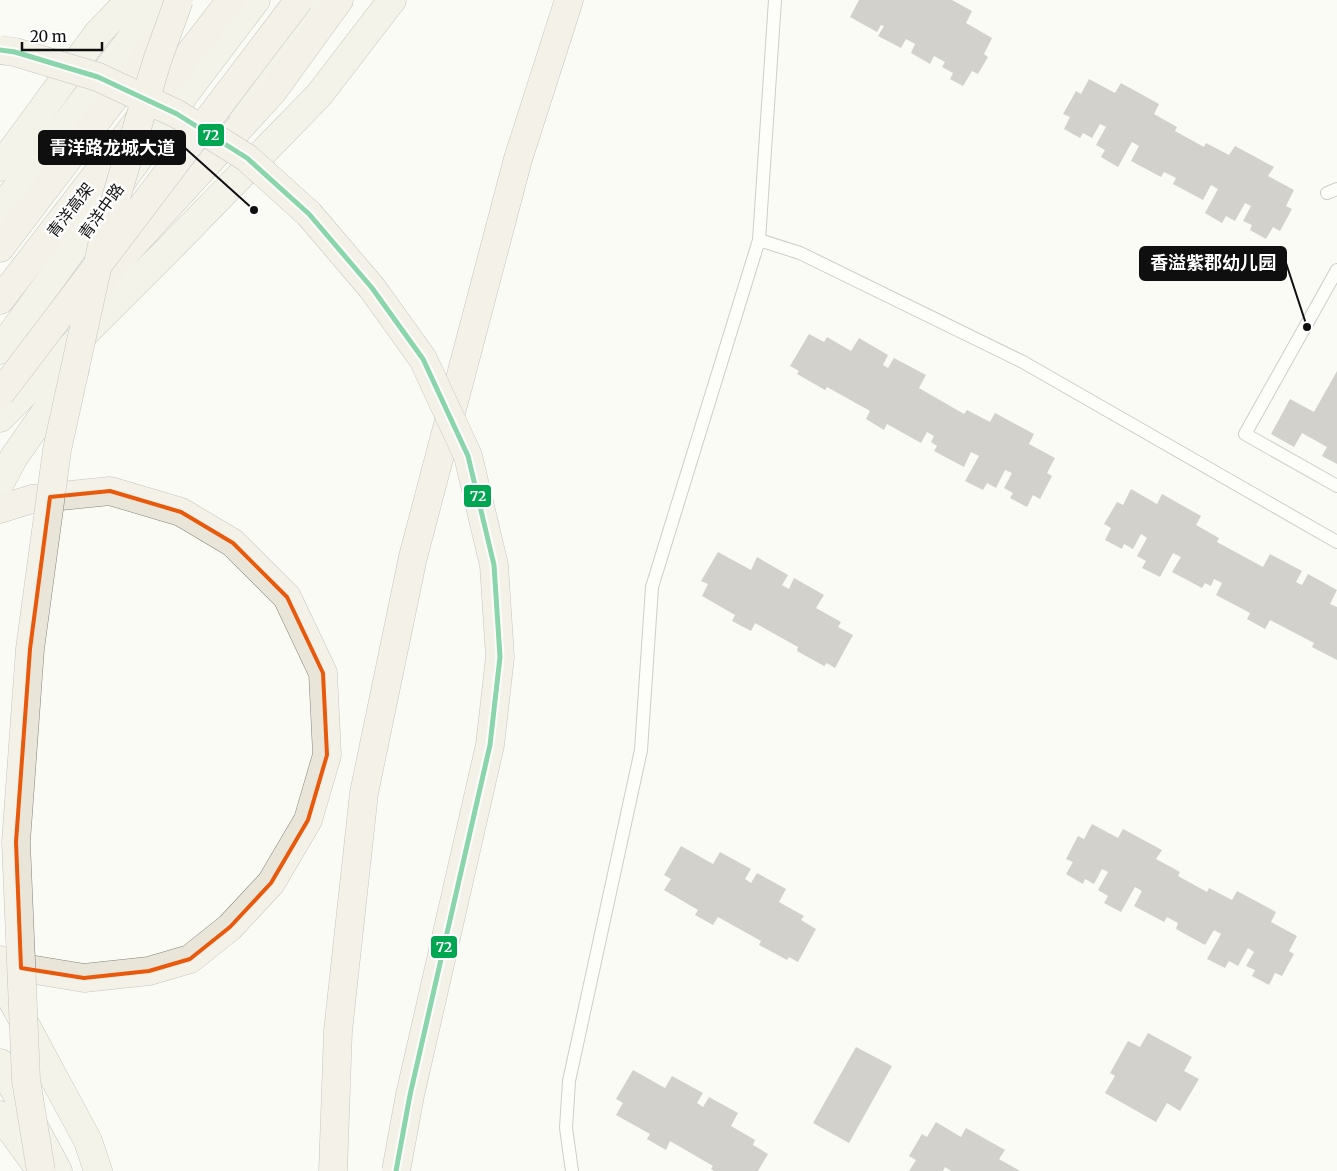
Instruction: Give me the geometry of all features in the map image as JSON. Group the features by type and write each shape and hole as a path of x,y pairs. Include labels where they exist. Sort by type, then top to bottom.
{"highway":[{"path":"41,1171 26,1080 16,842 30,649 57,450 103,240 157,61 179,0"},
{"name":"青洋高架","path":"0,248 189,0"},
{"name":"青洋高架","path":"0,300 231,0"},
{"path":"6,387 299,0"},
{"path":"6,387 273,91 339,0"},
{"path":"332,1171 338,1031 364,794 413,557 518,159 569,0"},
{"path":"0,50 15,52 98,77 177,114 247,158 309,214 372,288 423,359 468,456 494,565 500,657 490,745 410,1095 396,1171"},
{"path":"0,509 32,499 110,491 182,512 233,543 287,597 322,673 328,755 308,820 271,883 230,927 190,959 149,971 84,978 11,966 0,960"}],"main road":[{"path":"0,167 98,33 130,0"},
{"path":"0,210 161,0"},
{"name":"青洋中路","path":"0,350 187,91 256,0"},
{"path":"56,273 283,52 321,0"},
{"path":"0,418 319,95 392,0"},
{"path":"0,483 14,457 88,353 168,250"},
{"path":"0,973 11,998 88,1141 98,1171"},
{"path":"0,1063 58,1171"},
{"path":"0,1115 41,1171"}],"lane":[{"path":"572,1171 566,1128 569,1081 640,750 652,587 759,240 775,0"},
{"path":"759,240 800,253 1023,362 1337,542"},
{"path":"1337,270 1245,434 1337,486"}],"highlighted area":[{"path":"110,491 181,512 233,543 287,597 323,673 327,755 308,820 271,883 230,927 190,959 149,971 84,978 21,968 16,842 30,649 50,497"}],"building":[{"path":"859,0 952,0 972,11 966,23 992,38 984,54 988,57 978,74 972,71 963,86 950,79 953,73 942,67 945,62 934,56 930,64 911,53 915,44 906,39 901,48 878,36 884,26 881,25 877,32 850,17"},
{"path":"1089,79 1115,93 1121,83 1159,104 1154,114 1177,127 1175,131 1204,147 1206,143 1229,155 1235,146 1274,167 1268,176 1294,190 1286,206 1292,209 1280,231 1273,227 1266,239 1250,230 1252,225 1243,221 1251,206 1245,203 1235,221 1226,216 1222,223 1205,213 1218,189 1211,185 1203,200 1173,184 1176,178 1164,172 1161,177 1131,161 1139,146 1132,142 1118,167 1101,157 1105,150 1096,145 1106,127 1100,124 1092,138 1083,133 1080,138 1064,129 1070,117 1063,114 1076,91 1081,94"},
{"path":"809,334 824,342 827,337 851,351 859,338 888,355 883,365 888,368 894,358 926,375 919,388 964,414 967,410 990,422 995,413 1034,434 1029,444 1055,458 1047,473 1052,476 1040,499 1033,495 1027,507 1010,498 1013,493 1004,488 1012,473 1005,470 996,488 987,483 983,490 965,481 979,456 971,452 964,467 934,451 937,446 931,442 934,436 927,432 921,443 887,424 884,430 866,419 870,411 827,387 825,390 797,374 799,371 790,366"},
{"path":"1337,371 1337,464 1322,456 1327,447 1302,433 1294,447 1271,434 1290,399 1314,412"},
{"path":"1131,489 1157,504 1162,494 1201,516 1196,525 1219,538 1217,542 1263,567 1270,554 1302,571 1296,582 1302,585 1308,574 1337,590 1330,604 1337,607 1337,660 1312,647 1314,643 1270,620 1265,629 1247,619 1250,613 1216,595 1222,583 1214,579 1211,586 1205,583 1202,588 1172,572 1181,557 1173,553 1160,577 1142,568 1146,561 1137,556 1147,538 1141,534 1133,549 1124,544 1122,549 1105,540 1111,528 1104,524 1117,502 1123,505"},
{"path":"718,552 751,570 757,557 788,575 782,585 789,589 794,578 824,595 816,608 841,622 838,627 853,635 835,668 827,663 824,666 797,651 798,647 755,623 751,631 732,621 735,615 702,596 708,584 701,581"},
{"path":"1092,824 1118,838 1123,829 1162,850 1156,859 1180,872 1178,876 1207,892 1209,888 1232,900 1237,891 1276,912 1271,922 1297,936 1289,951 1294,954 1282,976 1275,973 1269,985 1252,976 1255,970 1246,966 1254,952 1248,948 1238,966 1229,961 1225,968 1207,959 1221,934 1214,930 1205,945 1176,929 1178,923 1167,917 1164,922 1134,906 1142,891 1135,887 1121,912 1104,903 1108,896 1098,890 1108,872 1102,869 1094,884 1085,879 1083,884 1066,874 1073,862 1066,859 1078,836 1084,839"},
{"path":"681,846 713,864 720,852 751,869 745,879 751,883 757,873 786,889 779,902 804,916 801,920 816,929 798,962 789,957 787,960 759,945 761,941 718,917 713,925 695,915 698,910 664,890 671,879 664,875"},
{"path":"1148,1033 1192,1057 1184,1071 1199,1079 1180,1111 1167,1103 1156,1122 1105,1093 1115,1076 1110,1073 1128,1041 1140,1047"},
{"path":"856,1047 892,1066 849,1143 813,1123"},
{"path":"633,1070 665,1088 672,1076 703,1093 697,1103 703,1107 709,1097 738,1113 731,1126 755,1140 753,1145 768,1154 758,1171 714,1171 711,1169 713,1166 670,1141 666,1150 647,1139 650,1134 616,1115 623,1103 616,1099"},
{"path":"936,1122 961,1137 966,1128 1005,1150 999,1159 1020,1171 951,1171 945,1167 943,1171 909,1171 916,1160 909,1156 922,1134 927,1137"}],"transit line":[{"name":"72","path":"0,50 15,52 98,77 177,114 247,158 309,214 372,288 423,359 468,456 494,565 500,657 490,745 410,1095 396,1171"}],"place":[{"name":"青洋路龙城大道","path":"254,210"},
{"name":"香溢紫郡幼儿园","path":"1307,327"}]}
